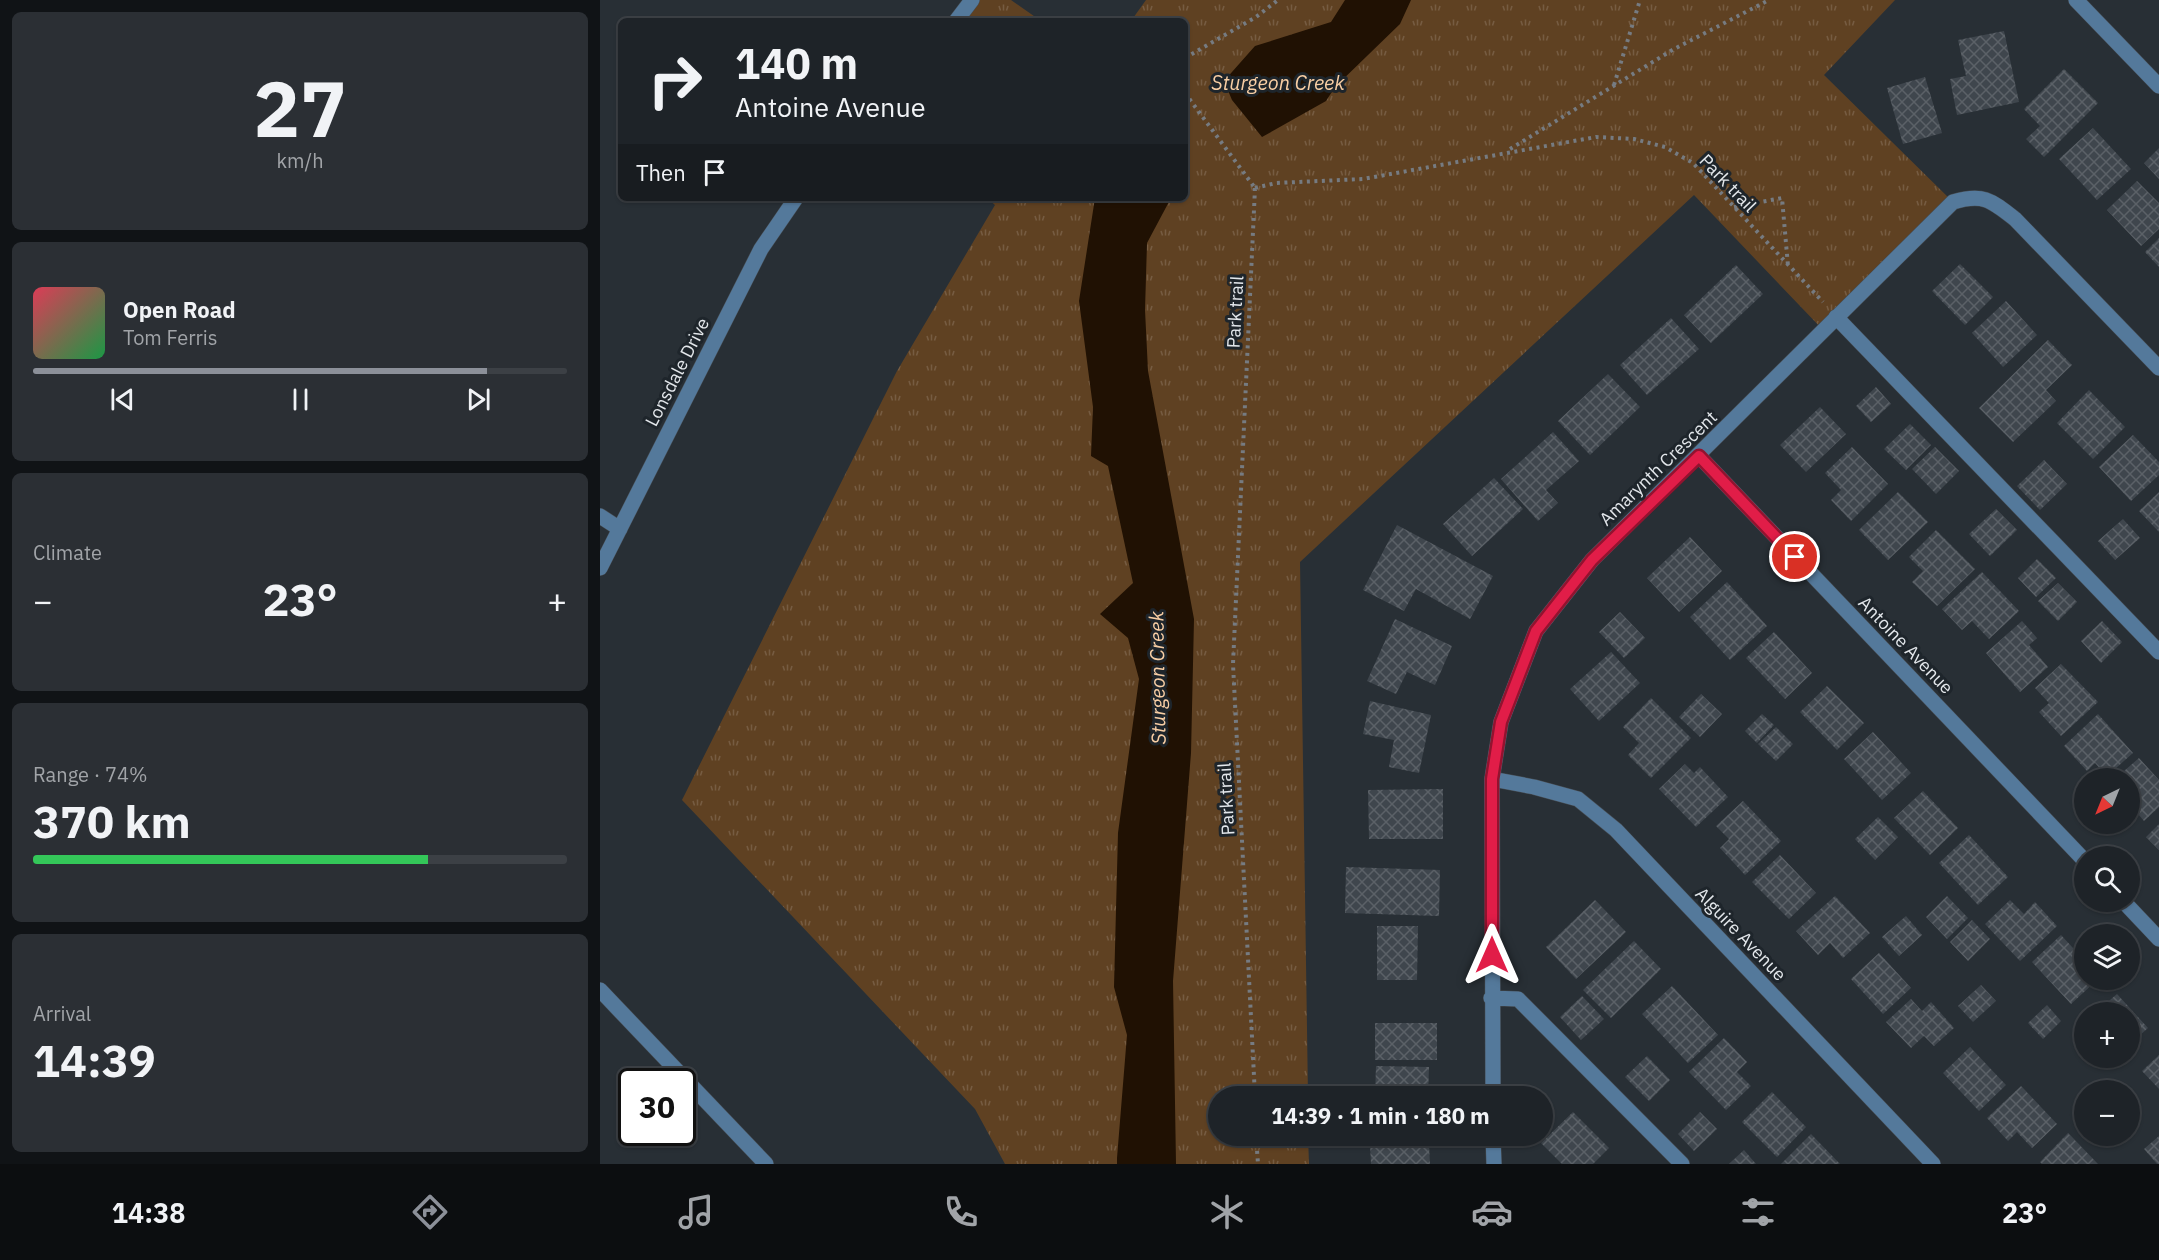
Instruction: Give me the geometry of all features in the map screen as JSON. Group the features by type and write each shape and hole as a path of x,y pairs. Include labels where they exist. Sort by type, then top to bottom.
{"street":[{"path":"958,18 972,0"},
{"path":"2076,0 2159,86"},
{"name":"Amarynth Crescent","path":"1493,1086 1492,779 1501,722 1536,631 1592,560 1953,202 1978,196 1994,203 2015,219 2159,368"},
{"name":"Lonsdale Drive","path":"600,568 761,249 794,201"},
{"path":"1836,317 2159,652"},
{"name":"Antoine Avenue","path":"1699,456 2074,849"},
{"path":"600,516 620,529"},
{"name":"Alguire Avenue","path":"1492,779 1578,799 1616,830 1933,1164"},
{"path":"2133,912 2159,939"},
{"path":"600,990 766,1164"},
{"path":"1491,998 1518,999 1682,1164"},
{"path":"1493,1146 1494,1164"}],"path":[{"path":"1188,56 1256,17 1278,0"},
{"path":"1614,86 1640,0"},
{"path":"1505,152 1674,49 1769,0"},
{"path":"1188,97 1255,188"},
{"name":"Park trail","path":"1254,1086 1233,664 1255,188 1276,183 1363,179 1596,137 1634,139 1665,147 1693,164 1836,317"},
{"path":"1733,207 1782,198 1788,266"},
{"path":"1257,1146 1258,1164"}],"green space":[{"path":"972,0 1011,0 1037,18 958,18"},
{"path":"1146,0 1895,0 1824,75 1953,202 1824,331 1694,195 1300,562 1308,1086 1208,1086 1208,1146 1308,1146 1309,1164 1005,1164 975,1109 682,800 897,371 995,205 990,201 1188,201 1188,18 1133,18"}],"water":[{"name":"Sturgeon Creek","path":"1345,0 1411,0 1400,24 1335,87 1326,101 1262,137 1232,100 1224,81 1255,46 1331,22"},
{"path":"1095,201 1169,201 1147,243 1145,310 1148,371 1194,619 1191,753 1173,981 1176,1164 1117,1164 1127,1035 1114,987 1118,833 1139,679 1128,638 1100,614 1133,583 1108,466 1091,456 1093,407 1079,301"}],"building":[{"path":"2004,31 2019,102 1957,115 1950,79 1966,76 1958,40"},
{"path":"2064,69 2098,103 2044,157 2026,139 2040,126 2024,109"},
{"path":"1925,77 1942,133 1903,144 1887,88"},
{"path":"2093,128 2131,169 2097,200 2059,159"},
{"path":"2159,148 2159,179 2144,163"},
{"path":"2137,181 2159,203 2159,229 2141,246 2107,210"},
{"path":"2159,238 2159,267 2145,252"},
{"path":"1960,264 1993,297 1965,325 1932,291"},
{"path":"1736,265 1763,294 1711,343 1684,315"},
{"path":"2006,301 2037,335 2003,367 1972,333"},
{"path":"1671,318 1699,349 1647,395 1620,365"},
{"path":"2048,340 2072,365 2046,390 2056,401 2013,442 1979,408"},
{"path":"1608,374 1640,407 1590,455 1558,421"},
{"path":"1876,387 1891,404 1871,422 1856,406"},
{"path":"2089,390 2125,427 2093,459 2057,423"},
{"path":"1820,407 1846,434 1806,472 1780,445"},
{"path":"1910,424 1931,445 1906,470 1884,449"},
{"path":"1553,432 1579,461 1546,490 1558,503 1538,521 1501,479"},
{"path":"2133,435 2159,462 2159,475 2131,501 2099,467"},
{"path":"1852,447 1888,484 1851,521 1831,500 1841,490 1825,473"},
{"path":"1935,447 1959,471 1936,494 1912,469"},
{"path":"2044,460 2067,484 2040,510 2017,486"},
{"path":"1494,478 1523,509 1472,556 1443,524"},
{"path":"1898,492 1928,522 1888,560 1859,530"},
{"path":"2159,492 2159,532 2139,511"},
{"path":"1996,509 2017,530 1990,556 1969,534"},
{"path":"2123,519 2140,538 2115,560 2098,541"},
{"path":"1397,525 1493,576 1470,619 1416,589 1404,611 1363,590"},
{"path":"1936,530 1975,569 1937,606 1912,582 1923,571 1909,557"},
{"path":"1690,537 1722,571 1679,612 1647,578"},
{"path":"2037,559 2056,578 2036,597 2018,578"},
{"path":"1982,572 2019,611 1989,639 1972,621 1962,630 1942,609"},
{"path":"1727,582 1767,626 1730,660 1690,617"},
{"path":"2058,583 2077,602 2058,621 2038,601"},
{"path":"1620,612 1645,638 1624,658 1599,632"},
{"path":"1395,619 1452,646 1435,685 1407,672 1396,694 1367,681"},
{"path":"2022,621 2037,638 2029,645 2048,667 2020,692 1986,653"},
{"path":"2102,621 2122,642 2101,663 2081,641"},
{"path":"1774,632 1812,673 1785,699 1746,658"},
{"path":"1611,652 1640,683 1599,721 1570,689"},
{"path":"2061,664 2098,702 2061,736 2039,712 2049,703 2035,688"},
{"path":"1827,686 1864,723 1837,750 1800,712"},
{"path":"1701,694 1722,714 1700,737 1679,717"},
{"path":"1651,698 1691,738 1651,778 1628,755 1639,743 1623,727"},
{"path":"1370,701 1431,715 1419,773 1389,767 1394,740 1363,734"},
{"path":"1762,714 1774,725 1757,743 1745,731"},
{"path":"2098,714 2133,753 2116,768 2100,768 2095,763 2090,768 2084,768 2064,746"},
{"path":"1776,727 1793,744 1776,761 1758,744"},
{"path":"1873,732 1911,773 1882,800 1844,759"},
{"path":"2139,758 2159,780 2159,807 2144,821 2140,816 2140,768 2128,768"},
{"path":"1685,764 1694,773 1700,767 1728,797 1696,827 1659,789"},
{"path":"1443,789 1443,839 1369,839 1368,790"},
{"path":"1923,791 1958,828 1930,855 1894,818"},
{"path":"1743,801 1781,841 1745,875 1720,848 1729,839 1716,826"},
{"path":"1878,817 1898,837 1875,860 1855,839"},
{"path":"2159,824 2159,850 2146,837"},
{"path":"1969,835 2008,877 1978,905 1939,863"},
{"path":"1780,855 1816,893 1789,919 1752,882"},
{"path":"1346,867 1440,870 1439,916 1345,913"},
{"path":"1835,896 1870,933 1843,958 1830,943 1818,955 1796,931"},
{"path":"1947,896 1968,918 1947,939 1926,917"},
{"path":"1595,900 1626,932 1576,979 1546,947"},
{"path":"2010,900 2024,914 2035,902 2057,926 2020,961 1985,924"},
{"path":"1906,916 1922,935 1899,956 1882,937"},
{"path":"1972,920 1990,939 1968,961 1950,942"},
{"path":"1377,926 1418,926 1417,980 1377,980"},
{"path":"2061,935 2074,949 2074,990 2086,990 2071,1004 2032,962"},
{"path":"1634,941 1661,969 1611,1018 1583,990"},
{"path":"1879,953 1911,988 1883,1014 1851,979"},
{"path":"1981,985 1996,1001 1973,1022 1958,1006"},
{"path":"1672,986 1718,1035 1688,1063 1642,1014"},
{"path":"2117,994 2124,1002 2108,1002"},
{"path":"1582,996 1604,1019 1581,1040 1560,1017"},
{"path":"1911,999 1922,1011 1931,1002 1954,1028 1934,1046 1924,1036 1911,1048 1886,1022"},
{"path":"2047,1005 2061,1021 2043,1039 2028,1023"},
{"path":"2140,1019 2148,1028 2140,1035"},
{"path":"1375,1023 1437,1023 1437,1060 1375,1060"},
{"path":"1724,1038 1747,1062 1737,1072 1751,1086 1726,1110 1689,1072"},
{"path":"1970,1047 2006,1085 1979,1111 1943,1073"},
{"path":"2159,1055 2159,1089 2142,1071"},
{"path":"1647,1056 1670,1080 1649,1101 1625,1077"},
{"path":"1376,1066 1429,1067 1428,1086 1375,1086"},
{"path":"2021,1086 2057,1124 2032,1148 2017,1132 2008,1141 1987,1118"},
{"path":"1772,1092 1806,1127 1777,1157 1742,1122"},
{"path":"1573,1112 1609,1148 1593,1164 1562,1164 1544,1146 1553,1146 1553,1131"},
{"path":"1700,1112 1717,1129 1694,1151 1678,1134"},
{"path":"2068,1133 2074,1139 2074,1146 2081,1146 2098,1164 2042,1164 2040,1162"},
{"path":"1811,1134 1840,1164 1781,1164"},
{"path":"2159,1136 2159,1164 2157,1164 2144,1149"},
{"path":"1370,1146 1429,1146 1430,1164 1371,1164"},
{"path":"1744,1150 1756,1164 1729,1164"}],"route":[{"path":"1492,955 1492,779 1501,722 1536,631 1592,560 1699,456 1795,557"}]}
